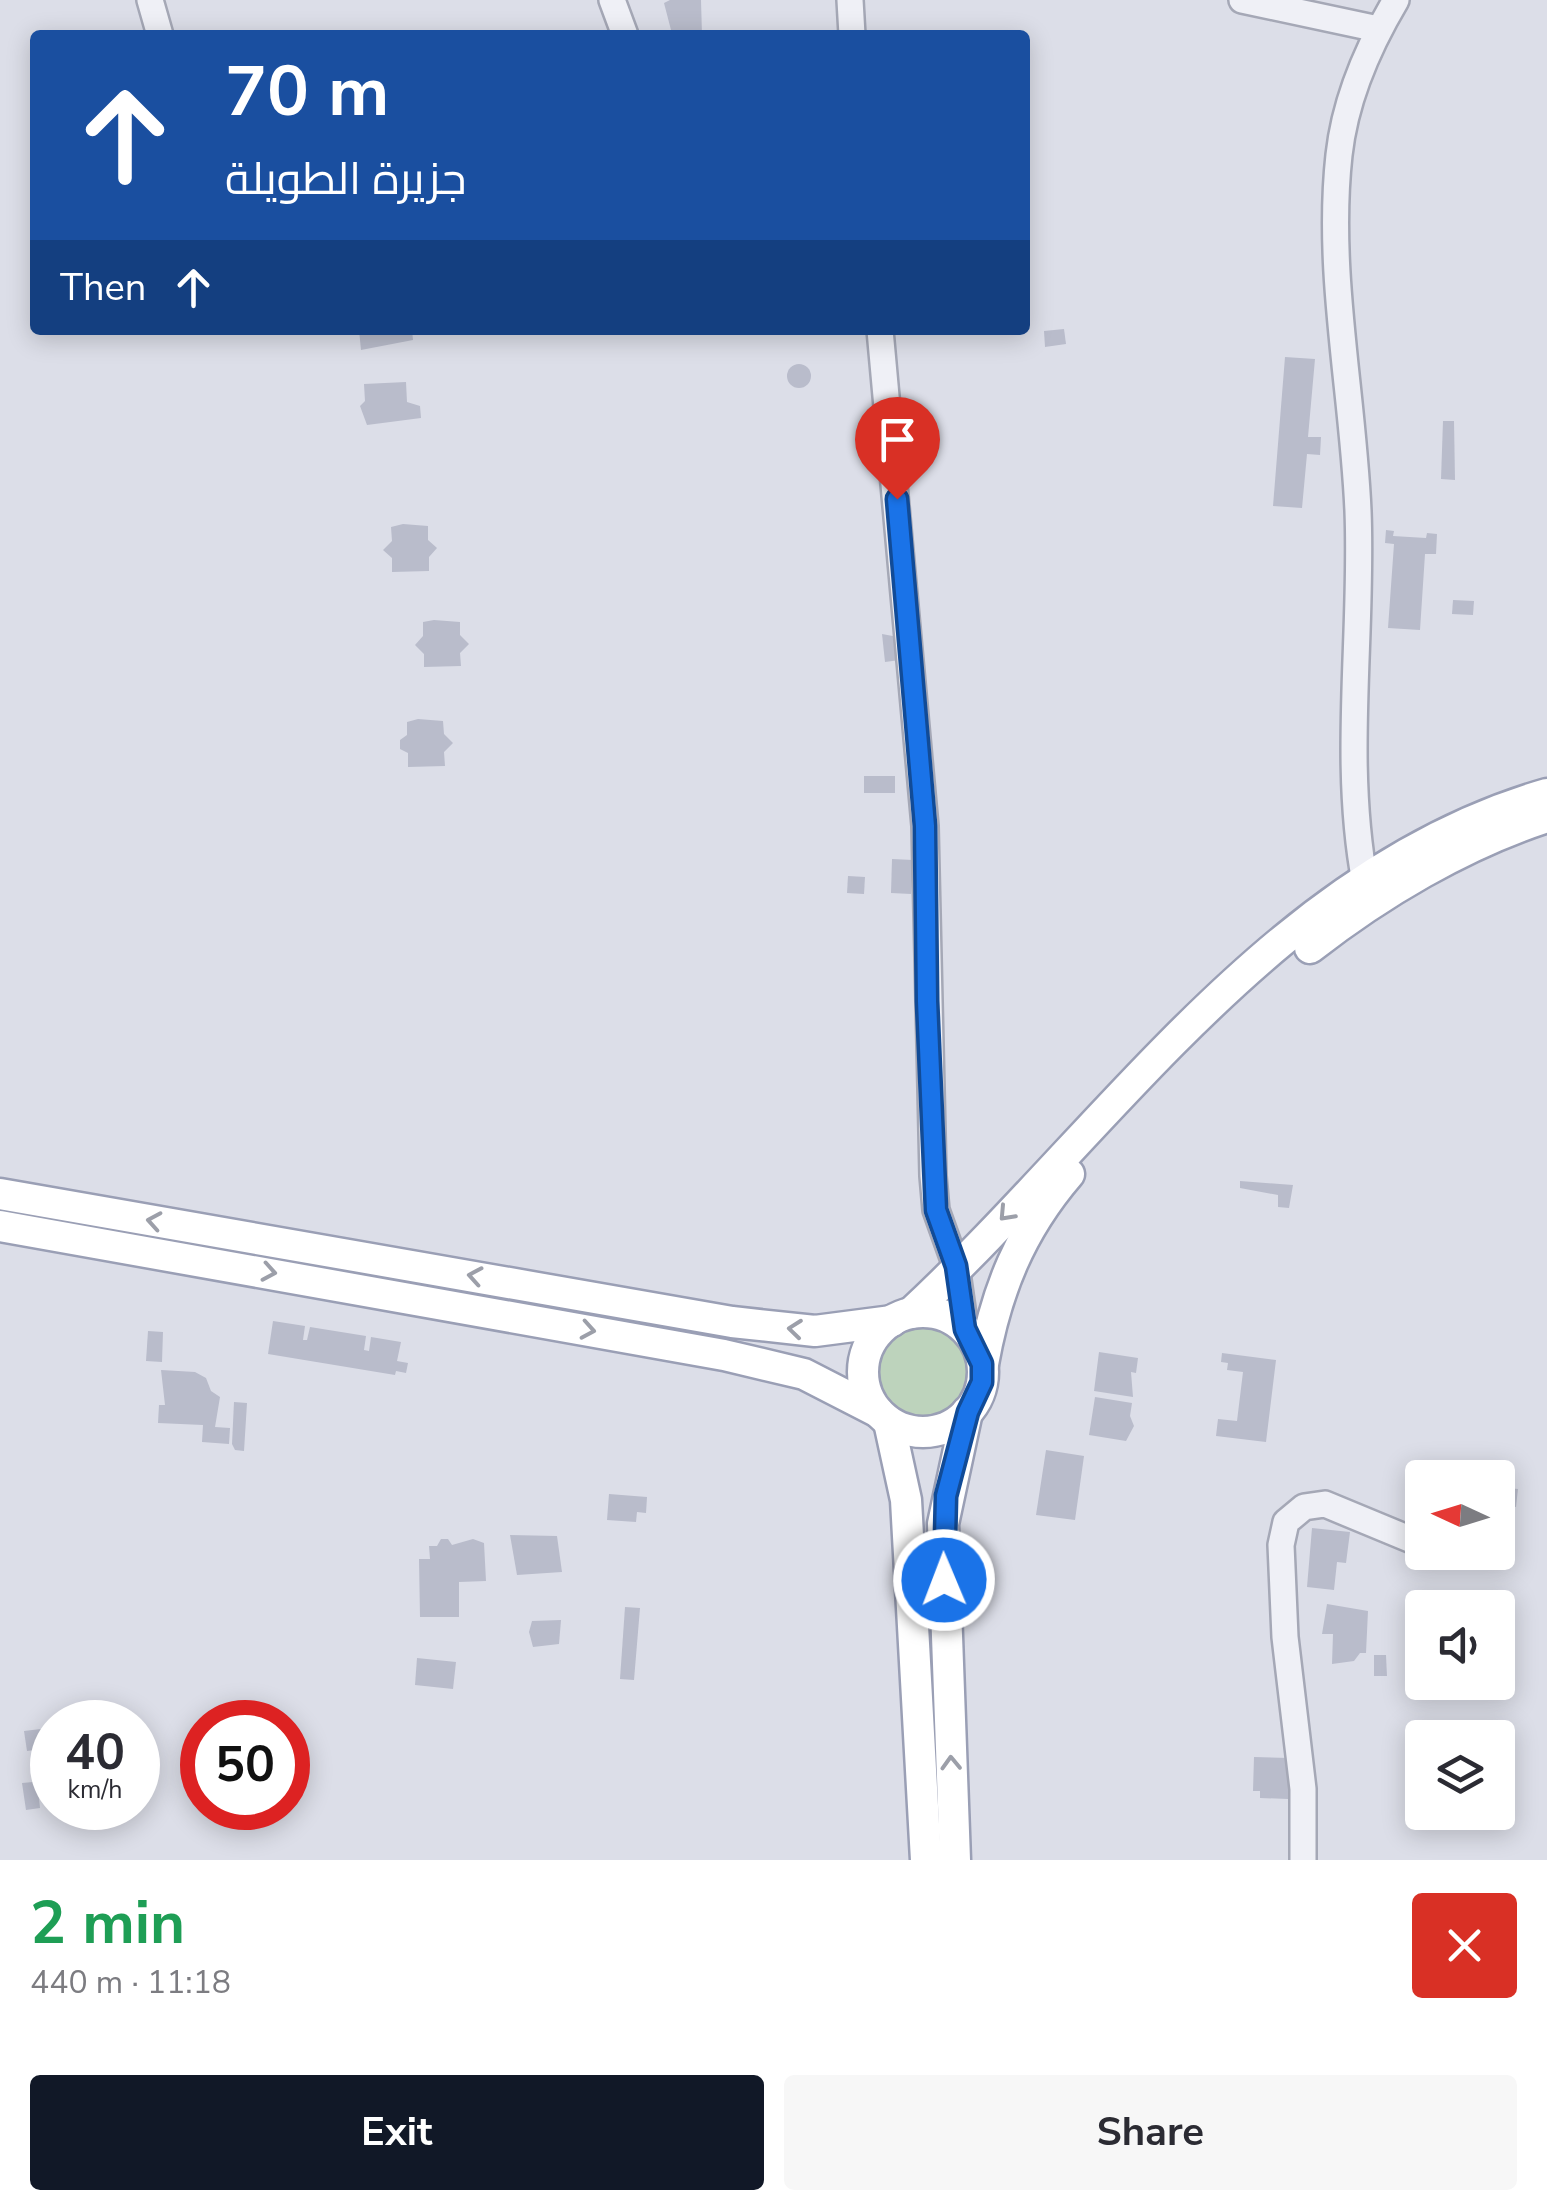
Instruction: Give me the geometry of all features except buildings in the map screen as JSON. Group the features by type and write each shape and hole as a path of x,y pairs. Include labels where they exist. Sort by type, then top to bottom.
{"main road":[{"path":"926,1860 906,1500 884,1417 866,1390 864,1363 873,1339 956,1266 1222,992 1365,882 1440,839 1547,794"},
{"path":"955,1860 943,1524 968,1412 982,1382 982,1364 1000,1290 1018,1245 1044,1204 1084,1156 1233,1008 1346,920 1449,859 1547,817"},
{"path":"0,1194 732,1322 816,1331 901,1317 949,1318 965,1329 982,1364"},
{"path":"0,1226 724,1355 804,1374 884,1417 930,1432 968,1412"}],"street":[{"path":"150,0 159,30"},
{"path":"612,0 623,30"},
{"path":"850,0 852,30"},
{"path":"1242,0 1378,29"},
{"path":"1365,882 1355,808 1358,507 1336,218 1339,154 1349,103 1378,29 1396,0"},
{"path":"880,335 925,826 933,1176 936,1210 956,1266 965,1329"},
{"path":"1303,1860 1303,1789 1285,1637 1281,1546 1286,1522 1304,1507 1326,1504 1405,1537"}],"green space":[{"path":"926,1325 944,1329 959,1339 969,1354 973,1372 969,1390 959,1405 944,1415 926,1419 908,1415 893,1405 883,1390 879,1372 883,1354 893,1339 908,1329"}],"route":[{"path":"897,499 925,826 927,1001 936,1210 956,1266 965,1329 977,1345 982,1364 982,1382 968,1412 946,1496 944,1580"}]}
